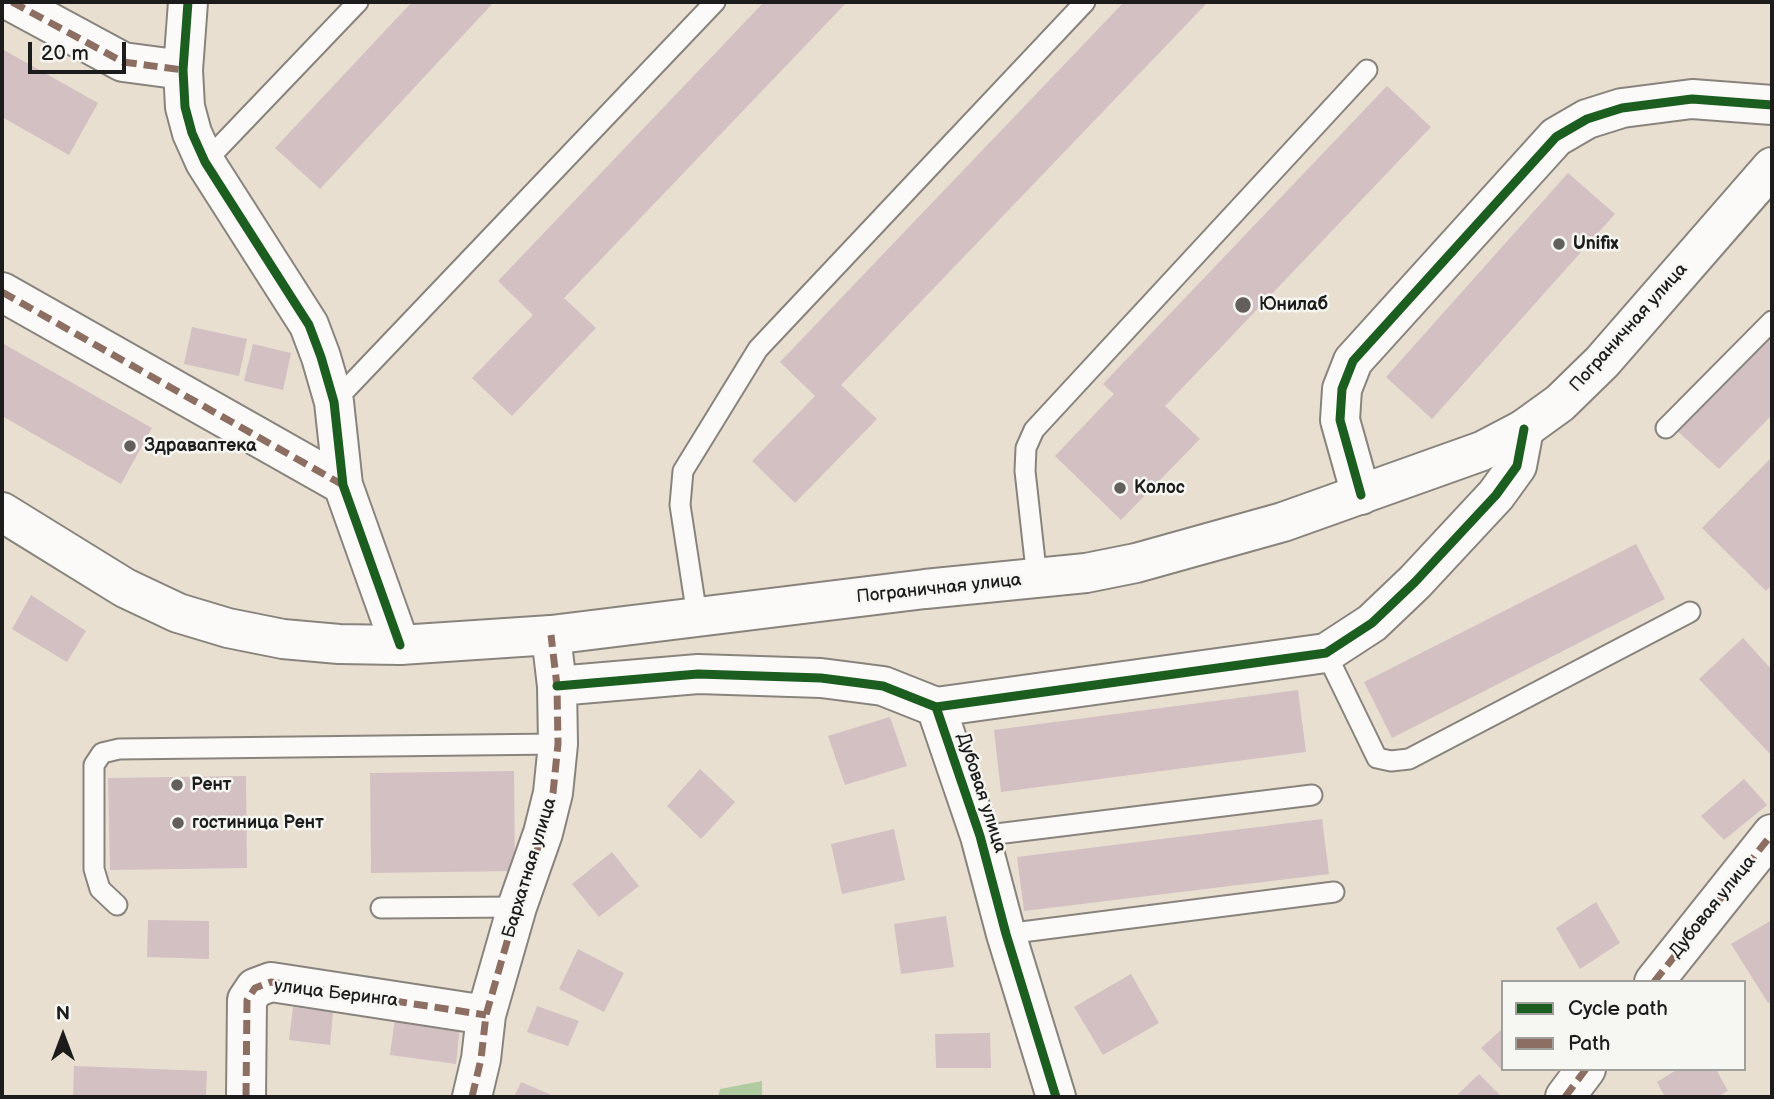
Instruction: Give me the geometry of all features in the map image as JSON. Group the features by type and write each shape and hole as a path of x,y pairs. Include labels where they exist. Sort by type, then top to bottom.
{"street":[{"path":"12,2 123,62 183,70"},
{"path":"188,2 183,70 185,107 192,133 205,162 309,325 334,402 343,485 400,645"},
{"path":"1361,495 1340,420 1342,389 1353,361 1556,137 1587,119 1622,108 1692,99 1772,105"},
{"name":"Пограничная улица","path":"2,512 125,588 178,613 228,628 284,639 339,644 400,645 551,635 925,589 1086,573 1136,563 1283,522 1482,451 1524,429 1560,403 1602,362 1772,167"},
{"path":"2,292 343,485"},
{"path":"557,686 698,674 821,678 883,686 936,707 1326,653 1372,623 1496,495 1517,466 1524,429"},
{"name":"Бархатная улица","path":"472,1097 481,1059 486,1015 553,793 558,744 557,686 551,635"},
{"name":"Дубовая улица","path":"936,707 980,836 1006,934 1056,1097"},
{"name":"Дубовая улица","path":"1656,980 1772,834"},
{"name":"улица Беринга","path":"246,1097 247,1000 255,988 271,982 486,1015"},
{"path":"1564,1097 1584,1071"}],"lane":[{"path":"205,162 358,2"},
{"path":"334,402 715,2"},
{"path":"697,616 680,505 683,471 758,349 1085,2"},
{"path":"1037,579 1025,471 1026,448 1034,430 1367,70"},
{"path":"1666,428 1772,321"},
{"path":"1326,653 1377,758 1391,761 1409,759 1690,612"},
{"path":"117,905 100,889 94,869 94,765 102,753 119,750 558,744"},
{"path":"980,836 1312,795"},
{"path":"1006,934 1334,892"},
{"path":"381,908 517,906"}],"green space":[{"path":"762,1081 762,1097 718,1097 720,1089"}],"building":[{"path":"412,2 494,2 320,189 275,148"},
{"path":"764,2 847,2 564,298 596,328 512,416 472,378 533,315 498,281"},
{"path":"1124,2 1208,2 841,385 877,419 795,503 752,461 815,396 780,362"},
{"path":"2,49 98,103 69,155 2,117"},
{"path":"1387,86 1431,127 1165,406 1200,439 1121,520 1055,456 1114,394 1103,384"},
{"path":"1568,173 1615,214 1432,419 1386,377"},
{"path":"192,327 247,339 239,376 184,364"},
{"path":"1772,331 1772,415 1719,469 1674,428"},
{"path":"2,343 152,428 121,484 2,416"},
{"path":"253,344 291,353 283,390 244,381"},
{"path":"1772,457 1772,585 1766,591 1702,528"},
{"path":"1636,544 1665,599 1392,738 1364,682"},
{"path":"31,595 86,631 67,662 12,629"},
{"path":"1743,638 1772,670 1772,756 1699,679"},
{"path":"1298,690 1306,752 1001,792 994,730"},
{"path":"890,717 907,766 845,785 828,736"},
{"path":"700,769 735,802 701,839 667,806"},
{"path":"514,771 515,871 371,873 370,773"},
{"name":"гостиница Рент","path":"246,776 247,868 110,870 108,778"},
{"path":"1744,779 1767,805 1724,840 1701,816"},
{"path":"1322,819 1329,874 1024,911 1017,857"},
{"path":"894,829 905,880 842,894 831,844"},
{"path":"612,852 639,886 599,917 572,884"},
{"path":"1596,902 1620,943 1580,969 1556,928"},
{"path":"946,916 954,967 901,974 894,924"},
{"path":"148,920 209,921 209,959 147,957"},
{"path":"1772,920 1772,1001 1768,1003 1731,944"},
{"path":"578,949 624,973 604,1012 559,989"},
{"path":"1131,974 1159,1023 1103,1055 1074,1007"},
{"path":"537,1006 579,1021 568,1046 527,1032"},
{"path":"293,1007 333,1012 330,1045 289,1040"},
{"path":"395,1018 460,1026 456,1064 390,1055"},
{"path":"1501,1030 1501,1069 1481,1048"},
{"path":"990,1033 991,1068 936,1068 935,1034"},
{"path":"74,1066 207,1071 206,1097 73,1097"},
{"path":"1675,1071 1717,1071 1728,1091 1717,1097 1665,1097 1657,1082"},
{"path":"1479,1074 1502,1097 1455,1097"},
{"path":"521,1082 556,1097 514,1097"}],"marked path":[{"path":"12,2 123,62 183,70"},
{"path":"2,292 343,485"},
{"path":"472,1097 481,1059 486,1015 553,793 558,744 557,686 551,635"},
{"path":"1656,980 1772,834"},
{"path":"246,1097 247,1000 255,988 271,982 486,1015"},
{"path":"1565,1097 1584,1071"}],"cycle path":[{"path":"188,2 183,70 185,107 192,133 205,162 309,325 334,402 343,485 400,645"},
{"path":"1361,495 1340,420 1342,389 1353,361 1556,137 1587,119 1622,108 1692,99 1772,105"},
{"path":"936,707 1326,653 1372,623 1415,582 1496,495 1517,466 1524,429"},
{"path":"557,686 698,674 821,678 883,686 936,707 980,836 1006,934 1056,1097"}],"place":[{"name":"Unifix","path":"1559,244"},
{"name":"Юнилаб","path":"1243,305"},
{"name":"Здраваптека","path":"130,446"},
{"name":"Колос","path":"1120,488"},
{"name":"Рент","path":"177,785"},
{"name":"гостиница Рент","path":"178,823"}]}
